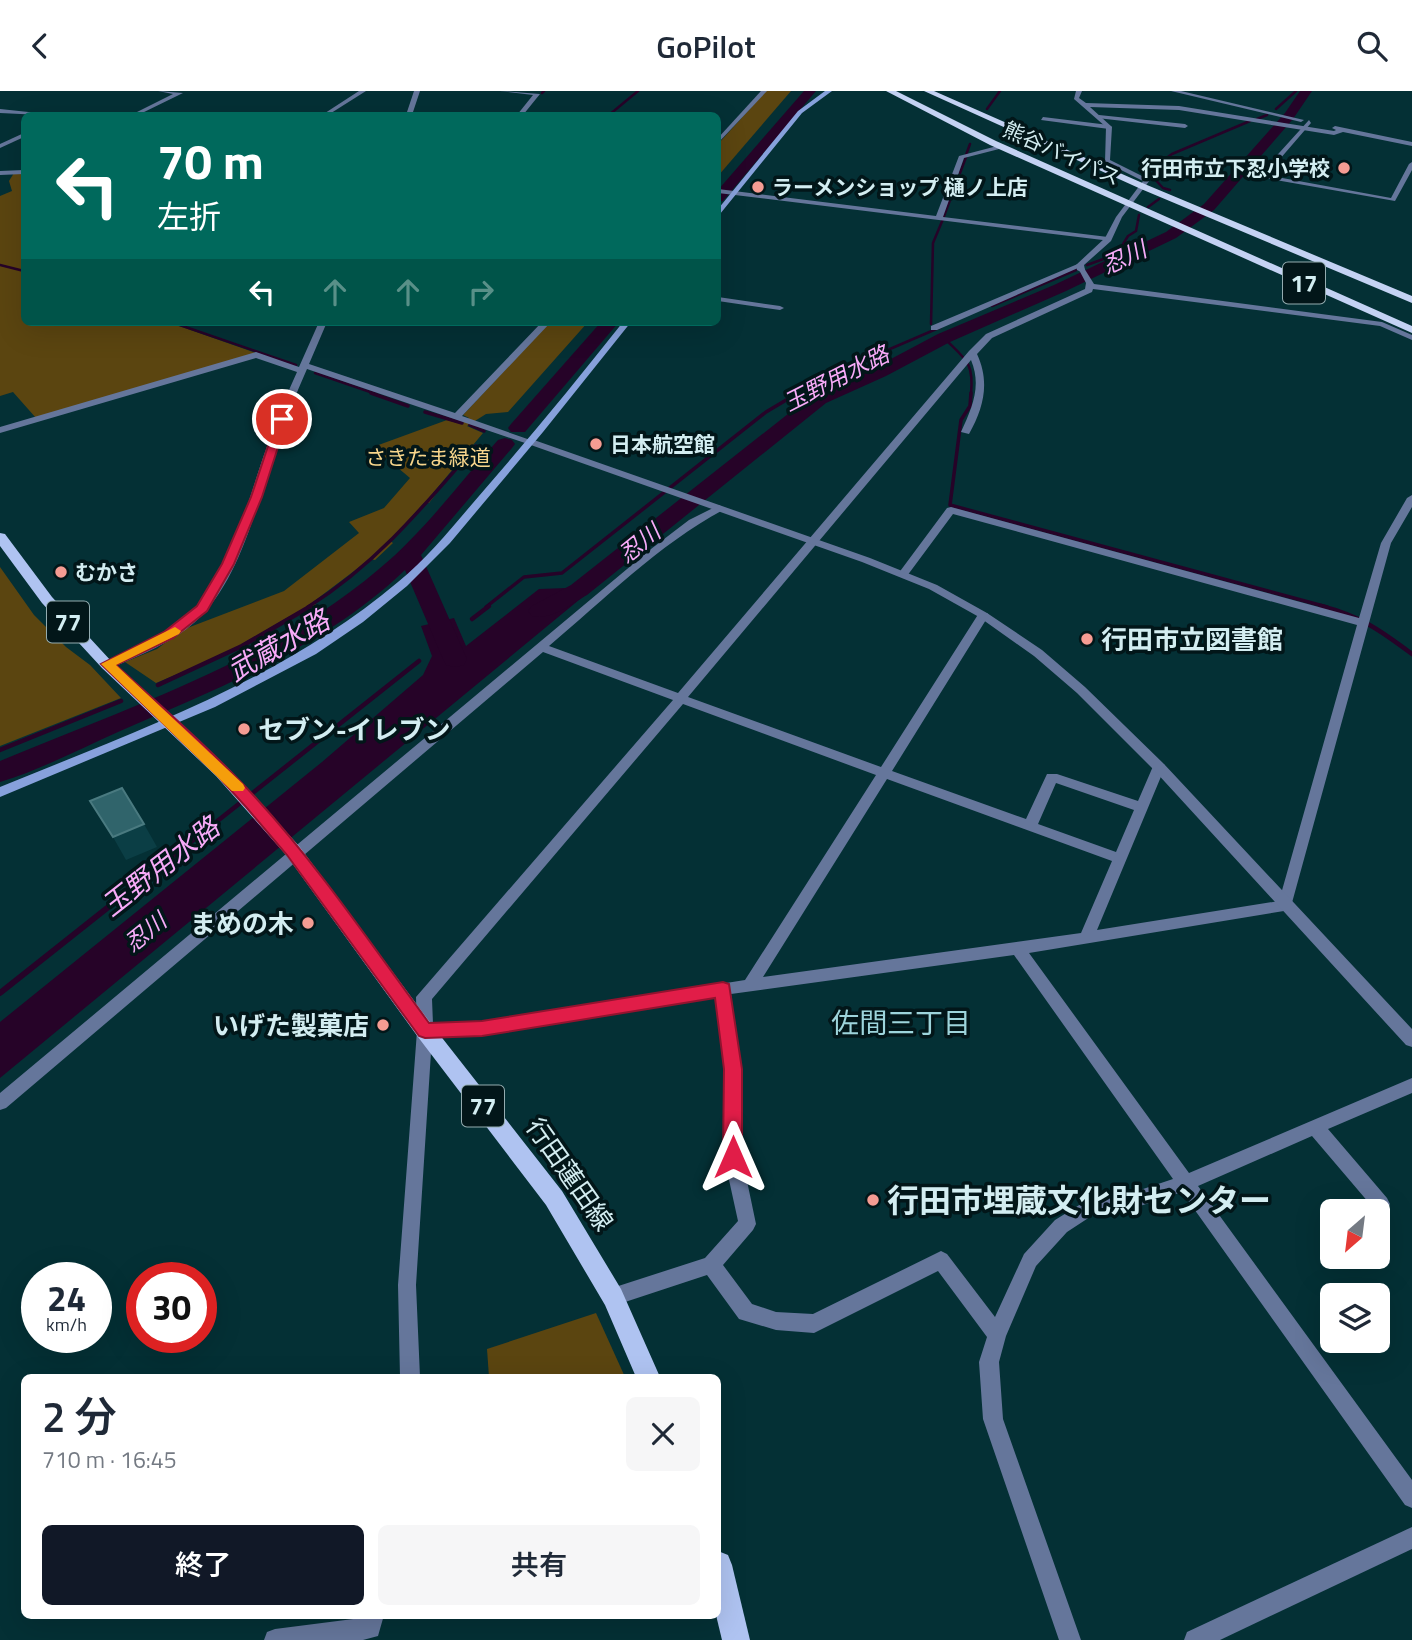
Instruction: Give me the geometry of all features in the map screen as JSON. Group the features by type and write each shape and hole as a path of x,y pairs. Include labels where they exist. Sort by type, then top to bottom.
{"highway":[{"name":"熊谷バイパス","path":"928,91 1144,187 1412,300"},
{"name":"17","path":"943,91 1028,134"},
{"name":"熊谷バイパス","path":"886,93 1412,330"}],"main road":[{"path":"721,208 730,193 800,112 829,91"},
{"path":"0,792 293,661 346,628 404,583 432,557 531,442 624,326"},
{"name":"77","path":"0,537 47,600 107,664 249,800 294,853"},
{"name":"行田蓮田線","path":"294,853 425,1031 554,1198 613,1297 647,1374"},
{"path":"721,1578 736,1640"}],"street":[{"path":"161,91 182,92"},
{"path":"330,112 363,91"},
{"path":"410,112 416,91"},
{"path":"503,91 537,94 522,112"},
{"path":"721,138 764,91"},
{"path":"934,328 1081,268 1108,239 1128,204 1144,187 1147,180 1107,161 1109,127 1076,98 1079,91"},
{"path":"1174,91 1412,144"},
{"path":"140,112 182,92"},
{"path":"1083,105 1179,108 1334,134 1342,129"},
{"path":"0,111 21,113"},
{"path":"1099,117 1148,120 1185,126"},
{"path":"1043,119 1109,127"},
{"path":"1309,122 1300,128 1261,176 1393,200 1412,164"},
{"path":"0,146 21,136"},
{"path":"939,217 961,157 997,145"},
{"path":"0,173 21,172"},
{"path":"721,192 1108,239"},
{"path":"1081,268 1090,285"},
{"path":"1090,285 1382,324 1412,338"},
{"path":"410,1374 407,1285 425,1031 424,997 972,353 989,336 1079,296 1090,285"},
{"path":"721,299 780,308"},
{"path":"107,664 169,635 202,608 233,553 256,497 272,443 321,326"},
{"path":"456,417 543,326"},
{"path":"966,432 983,391 979,366 972,353"},
{"path":"0,430 256,355 520,438 903,574 933,587 983,615 1038,653 1081,690 1159,767 1412,1040"},
{"path":"1285,906 1386,543 1412,498"},
{"path":"0,1103 655,551 716,507"},
{"path":"903,574 951,510 1363,623"},
{"path":"1400,518 1412,523"},
{"path":"750,985 983,615"},
{"path":"540,647 1120,859"},
{"path":"1086,938 1159,767"},
{"path":"1030,826 1052,777 1142,808"},
{"path":"425,1031 482,1029 723,989 1018,949 1285,906"},
{"path":"1018,949 1412,1498"},
{"path":"613,1297 711,1265 747,1224 733,1157 733,1069 723,989"},
{"path":"1070,1640 993,1419 989,1362 1030,1260 1061,1226 1089,1207 1137,1199 1186,1183 1412,1084"},
{"path":"1315,1127 1377,1199"},
{"path":"711,1265 746,1312 776,1321 814,1324 941,1260 998,1335"},
{"path":"1195,1640 1412,1538"},
{"path":"275,1640 374,1628"}],"green space":[{"path":"766,91 791,91 721,173 721,141"},
{"path":"21,172 21,326 179,326 256,353 36,418 13,392 0,396 0,196 12,191 9,181 14,173"},
{"name":"さきたま緑道","path":"546,326 584,326 508,412 486,414 467,426 483,433 433,493 436,494 429,503 424,503 390,541 393,543 375,560 370,559 313,602 316,605 294,618 290,616 223,655 156,683 125,662 157,649 182,630 284,591 359,533 349,522 384,508 410,478 373,447 447,420 461,424 469,418 463,415"},
{"path":"0,567 34,615 66,647 90,665 121,698 0,746"},
{"path":"596,1313 624,1374 489,1374 487,1349"}],"water":[{"path":"567,588 585,595 0,1078 0,1022 322,762 423,675 432,656 421,626 454,618 466,646 539,589"}],"building":[{"path":"122,788 144,824 113,837 90,801"}],"waterway":[{"path":"613,112 638,91"},
{"name":"武蔵水路","path":"721,195 810,91"},
{"name":"玉野用水路","path":"987,109 1000,91"},
{"path":"1276,109 1296,91"},
{"name":"忍川","path":"540,611 579,590 819,399 880,372 944,338 1060,288 1171,235 1209,207 1289,116 1306,91"},
{"path":"1257,119 1267,115"},
{"path":"1148,171 1172,154 1250,121"},
{"name":"玉野用水路","path":"966,155 970,144"},
{"name":"玉野用水路","path":"960,173 966,157"},
{"path":"1151,175 1163,188 1170,190"},
{"name":"玉野用水路","path":"944,216 959,176"},
{"path":"1148,207 1159,199"},
{"path":"1087,265 1117,254 1128,236 1136,231 1139,215"},
{"name":"玉野用水路","path":"931,324 933,243 943,219"},
{"path":"0,265 21,270"},
{"path":"992,306 1076,270"},
{"path":"183,326 296,365"},
{"name":"武蔵水路","path":"518,428 607,326"},
{"name":"玉野用水路","path":"796,394 825,377 941,327"},
{"path":"944,338 970,368 971,394"},
{"path":"315,373 376,394"},
{"path":"371,393 408,406"},
{"name":"玉野用水路","path":"486,607 524,577 562,573 766,412 798,393"},
{"path":"971,393 970,406 961,420 950,505 1327,607"},
{"path":"425,412 462,423"},
{"path":"470,425 484,431"},
{"name":"武蔵水路","path":"409,554 505,444"},
{"path":"308,607 356,572 398,533 476,446"},
{"name":"武蔵水路","path":"0,772 218,679 269,653 344,608 409,554"},
{"path":"409,554 455,659"},
{"path":"158,685 242,646 311,606"},
{"name":"玉野用水路","path":"472,619 489,606"},
{"path":"1321,606 1347,614 1369,625 1412,654"},
{"name":"玉野用水路","path":"148,876 419,661"},
{"path":"0,750 121,701"},
{"name":"玉野用水路","path":"0,993 150,874"}],"slow traffic":[{"path":"175,631 107,664 237,788"}],"place":[{"name":"行田市立下忍小学校","path":"1344,168"},
{"name":"ラーメンショップ 樋ノ上店","path":"758,187"},
{"name":"日本航空館","path":"596,444"},
{"name":"むかさ","path":"61,572"},
{"name":"行田市立図書館","path":"1087,639"},
{"name":"セブン-イレブン","path":"244,729"},
{"name":"まめの木","path":"308,923"},
{"name":"いげた製菓店","path":"383,1025"},
{"name":"行田市埋蔵文化財センター","path":"873,1200"}],"district":[{"name":"佐間三丁目","path":"901,1022"}],"route":[{"path":"282,419 256,497 228,564 202,608 169,635 107,664 252,803 293,851 425,1031 482,1029 723,989 733,1069 733,1157"}]}
